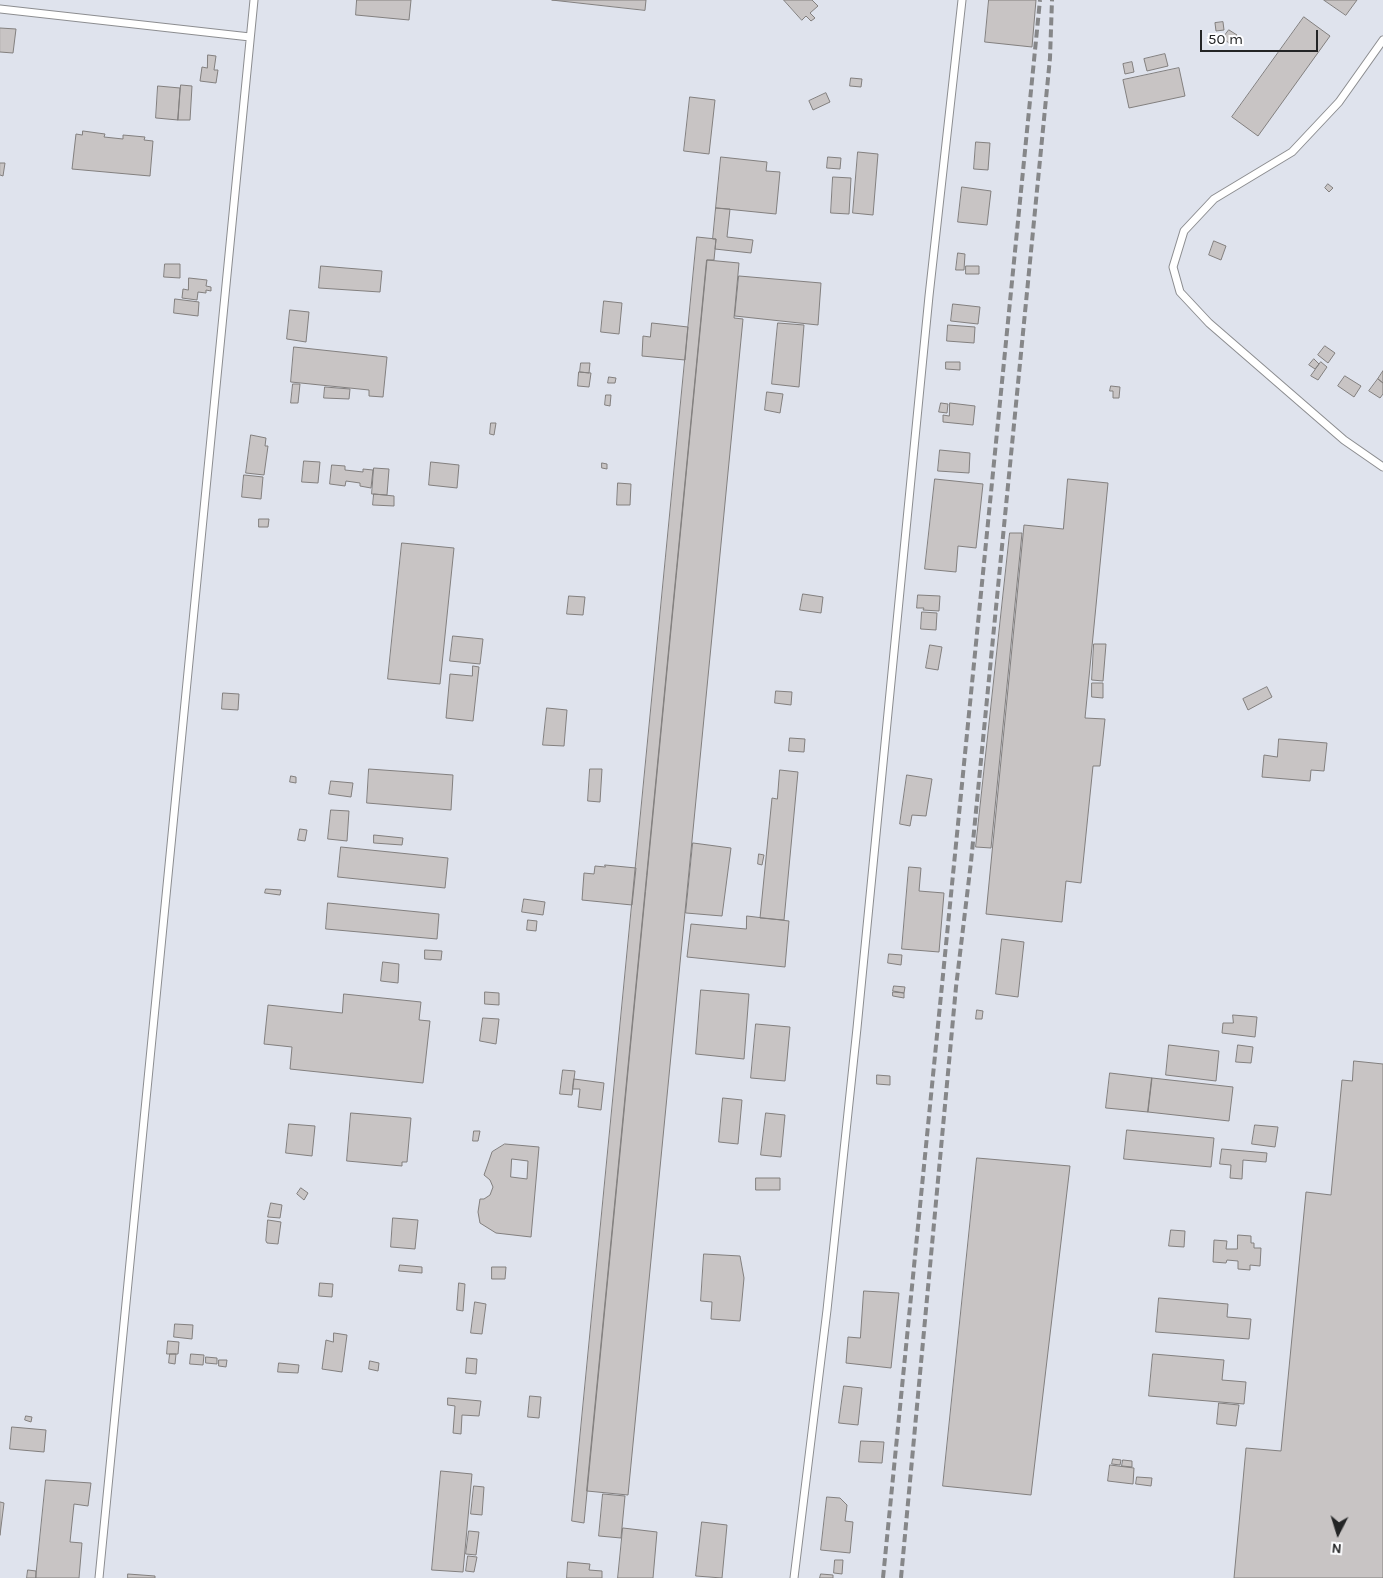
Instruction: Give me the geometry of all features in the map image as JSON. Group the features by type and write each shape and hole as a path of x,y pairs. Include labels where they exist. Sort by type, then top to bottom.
{"lane":[{"path":"99,1578 254,0"},
{"path":"794,1578 827,1310 855,1047 930,286 962,0"},
{"path":"0,9 250,37"},
{"path":"1383,40 1339,102 1292,152 1214,199 1184,231 1173,267 1180,292 1209,323 1344,440 1383,467"}],"shaded area":[{"path":"0,0 1383,0 1383,1578 0,1578"}],"building":[{"path":"357,0 411,0 409,20 356,15"},
{"path":"552,0 646,0 645,10"},
{"path":"784,0 812,0 818,6 810,13 815,18 811,21 806,16 802,20"},
{"path":"989,0 1036,0 1032,47 985,42"},
{"path":"1324,0 1357,0 1346,15"},
{"path":"1304,17 1330,36 1258,136 1232,117"},
{"path":"1223,22 1224,30 1216,31 1215,23"},
{"path":"0,28 16,29 13,53 0,52"},
{"path":"1229,30 1237,35 1230,44 1223,38"},
{"path":"1165,54 1168,66 1147,71 1144,59"},
{"path":"208,55 216,56 214,70 218,70 216,83 200,81 202,67 207,68"},
{"path":"1132,62 1134,72 1125,74 1123,64"},
{"path":"1179,68 1185,96 1129,108 1123,80"},
{"path":"851,78 862,79 861,87 850,86"},
{"path":"181,85 192,86 190,120 178,120"},
{"path":"158,86 180,88 178,120 156,118"},
{"path":"826,93 830,102 813,110 809,101"},
{"path":"690,97 715,100 709,154 684,151"},
{"path":"83,131 105,134 104,137 123,139 123,135 145,137 144,140 153,141 150,176 72,169 76,134 82,135"},
{"path":"976,142 990,143 988,170 974,169"},
{"path":"858,152 878,154 873,215 853,213"},
{"path":"721,157 767,162 766,171 780,172 776,214 716,208"},
{"path":"828,157 841,158 840,169 827,168"},
{"path":"0,163 5,163 3,176 0,175"},
{"path":"833,177 851,178 849,214 831,213"},
{"path":"1328,184 1333,188 1329,192 1325,188"},
{"path":"962,187 991,191 987,225 958,222"},
{"path":"716,208 730,209 727,237 753,240 751,253 715,249 716,239 713,239"},
{"path":"697,237 716,239 714,260 707,260 584,1523 572,1521"},
{"path":"1214,241 1226,246 1221,260 1209,255"},
{"path":"958,253 965,254 964,270 956,270"},
{"path":"707,260 739,263 734,318 743,319 628,1495 587,1491"},
{"path":"165,264 180,264 180,278 164,277"},
{"path":"321,266 382,271 380,292 319,288"},
{"path":"966,266 979,266 979,274 966,274"},
{"path":"739,276 821,283 818,325 735,316"},
{"path":"189,278 207,280 206,286 211,287 211,291 206,290 206,293 198,292 197,300 182,298 183,289 188,290"},
{"path":"175,299 199,302 198,316 174,313"},
{"path":"604,301 622,303 619,334 601,332"},
{"path":"953,304 980,307 978,324 951,321"},
{"path":"290,310 309,312 306,342 287,339"},
{"path":"652,323 688,327 685,360 642,356 643,336 650,337"},
{"path":"778,323 804,325 799,387 772,384"},
{"path":"948,325 975,327 974,343 947,341"},
{"path":"1325,346 1335,353 1328,363 1318,355"},
{"path":"294,347 387,357 383,397 369,396 369,390 291,382"},
{"path":"1314,359 1319,364 1315,369 1309,365"},
{"path":"946,362 960,362 960,370 946,369"},
{"path":"1321,362 1327,367 1318,380 1311,376"},
{"path":"581,363 590,363 589,373 580,372"},
{"path":"1383,371 1383,383 1378,379"},
{"path":"579,372 591,373 589,387 578,386"},
{"path":"1345,376 1361,386 1354,397 1338,386"},
{"path":"609,377 616,378 615,383 608,383"},
{"path":"1378,379 1383,383 1383,394 1380,398 1369,391"},
{"path":"293,384 300,384 298,403 291,403"},
{"path":"1111,386 1120,387 1119,398 1113,398 1113,391 1110,391"},
{"path":"325,387 350,389 349,399 324,398"},
{"path":"767,392 783,394 780,413 765,410"},
{"path":"606,395 611,395 610,406 605,405"},
{"path":"941,403 948,404 947,413 939,412"},
{"path":"950,403 975,406 973,425 943,422 943,415 949,416"},
{"path":"491,423 496,423 494,435 490,434"},
{"path":"251,435 266,438 265,446 268,446 264,475 246,473"},
{"path":"940,450 970,453 969,473 938,471"},
{"path":"304,461 320,462 318,483 302,482"},
{"path":"431,462 459,465 457,488 429,485"},
{"path":"602,463 607,464 607,469 602,468"},
{"path":"332,465 345,466 345,470 363,472 363,469 373,470 371,488 360,486 360,483 346,481 345,486 330,484"},
{"path":"374,468 389,469 387,495 372,494"},
{"path":"244,475 263,477 261,499 242,497"},
{"path":"935,479 983,484 976,548 958,546 956,572 925,569"},
{"path":"1068,479 1108,483 1085,718 1105,719 1100,766 1093,766 1081,883 1066,881 1062,922 986,914 1024,525 1063,529"},
{"path":"618,483 631,484 630,505 617,505"},
{"path":"374,494 394,496 394,506 373,505"},
{"path":"259,519 269,519 268,527 259,527"},
{"path":"1010,533 1022,533 991,848 976,847"},
{"path":"402,543 454,548 440,684 388,679"},
{"path":"803,594 823,597 821,613 800,610"},
{"path":"918,595 940,596 939,611 917,608"},
{"path":"569,596 585,597 583,615 567,614"},
{"path":"922,612 937,613 936,630 921,629"},
{"path":"453,636 483,639 480,664 450,661"},
{"path":"1094,644 1106,644 1103,681 1092,680"},
{"path":"930,645 942,647 938,670 926,668"},
{"path":"473,666 479,667 473,721 446,718 450,674 472,676"},
{"path":"1092,683 1103,683 1103,698 1092,697"},
{"path":"1267,687 1272,697 1248,710 1243,699"},
{"path":"776,691 792,692 791,705 775,703"},
{"path":"223,693 239,694 238,710 222,709"},
{"path":"547,708 567,710 564,746 543,745"},
{"path":"790,738 805,739 804,752 789,751"},
{"path":"1279,739 1327,743 1324,771 1311,770 1310,781 1262,777 1264,755 1277,757"},
{"path":"369,769 453,775 451,810 367,803"},
{"path":"590,769 602,769 600,802 588,801"},
{"path":"780,770 798,772 784,920 760,918 772,798 777,799"},
{"path":"907,775 932,779 926,816 912,815 910,826 900,824"},
{"path":"291,776 296,777 296,783 290,782"},
{"path":"331,781 353,783 351,797 329,794"},
{"path":"331,810 349,811 347,841 328,839"},
{"path":"300,829 307,830 305,841 298,840"},
{"path":"374,835 403,838 402,845 374,843"},
{"path":"693,843 731,848 722,916 686,913"},
{"path":"341,847 448,858 445,888 338,877"},
{"path":"759,854 764,855 762,865 758,864"},
{"path":"605,865 636,868 632,905 582,900 584,873 594,874 595,866 605,867"},
{"path":"909,867 921,868 919,891 944,893 939,952 902,949"},
{"path":"266,889 281,890 280,895 265,893"},
{"path":"524,899 545,902 543,915 522,912"},
{"path":"328,903 439,914 437,939 326,929"},
{"path":"747,916 789,921 785,967 687,957 691,924 746,929"},
{"path":"528,920 537,921 536,931 527,930"},
{"path":"1002,939 1024,942 1018,997 996,994"},
{"path":"425,950 442,951 441,960 425,959"},
{"path":"889,954 902,955 901,965 888,963"},
{"path":"383,962 399,964 398,983 381,981"},
{"path":"894,986 905,987 904,993 893,991"},
{"path":"701,990 749,994 744,1059 696,1054"},
{"path":"485,992 499,993 499,1005 485,1004"},
{"path":"893,992 904,993 904,998 893,996"},
{"path":"344,994 421,1002 419,1020 430,1021 423,1083 290,1069 292,1047 264,1044 268,1005 342,1013"},
{"path":"977,1010 983,1011 982,1019 976,1019"},
{"path":"1233,1015 1257,1017 1255,1037 1222,1033 1223,1023 1233,1023"},
{"path":"483,1018 499,1019 496,1044 480,1041"},
{"path":"756,1024 790,1027 785,1081 751,1078"},
{"path":"1169,1045 1219,1051 1216,1081 1166,1075"},
{"path":"1238,1045 1253,1047 1251,1063 1236,1062"},
{"path":"1354,1061 1383,1064 1383,1578 1234,1578 1246,1448 1281,1451 1306,1192 1331,1195 1342,1080 1352,1081"},
{"path":"563,1070 575,1071 572,1095 560,1094"},
{"path":"1110,1073 1152,1078 1148,1112 1106,1108"},
{"path":"877,1075 890,1076 890,1085 877,1084"},
{"path":"1152,1078 1233,1087 1229,1121 1148,1112"},
{"path":"574,1079 604,1083 601,1110 578,1107 580,1089 573,1089"},
{"path":"723,1098 742,1100 738,1144 719,1142"},
{"path":"351,1113 411,1118 407,1162 402,1162 402,1166 347,1161"},
{"path":"766,1113 785,1115 781,1157 761,1155"},
{"path":"289,1124 315,1126 312,1156 286,1153"},
{"path":"1255,1125 1278,1127 1275,1147 1252,1144"},
{"path":"1127,1130 1214,1138 1211,1167 1124,1159"},
{"path":"474,1131 480,1131 478,1141 473,1141"},
{"path":"505,1144 539,1147 531,1237 496,1233 480,1223 478,1212 480,1199 490,1195 493,1187 490,1180 484,1175 492,1152","holes":["512,1159 528,1161 527,1179 511,1177"]},
{"path":"1222,1149 1267,1153 1266,1162 1243,1160 1242,1179 1230,1178 1231,1165 1220,1164"},
{"path":"977,1158 1070,1166 1031,1495 943,1486"},
{"path":"756,1178 780,1178 780,1190 756,1190"},
{"path":"301,1188 308,1193 304,1200 297,1194"},
{"path":"271,1203 282,1205 280,1218 268,1217"},
{"path":"393,1218 418,1220 415,1249 391,1247"},
{"path":"268,1220 281,1222 278,1244 267,1243 266,1241"},
{"path":"1171,1230 1185,1231 1184,1247 1169,1246"},
{"path":"1238,1235 1251,1236 1251,1243 1254,1243 1254,1248 1261,1248 1260,1266 1250,1265 1250,1270 1238,1269 1238,1261 1227,1260 1226,1263 1213,1262 1214,1240 1227,1241 1226,1249 1237,1249"},
{"path":"704,1254 740,1256 744,1278 740,1321 711,1319 712,1302 701,1301"},
{"path":"400,1265 422,1267 422,1273 399,1271"},
{"path":"492,1267 506,1267 505,1279 492,1279"},
{"path":"320,1283 333,1284 332,1297 319,1296"},
{"path":"459,1283 465,1284 463,1311 457,1310"},
{"path":"864,1291 899,1293 891,1368 846,1363 848,1337 860,1338"},
{"path":"1159,1298 1228,1304 1227,1317 1251,1319 1249,1339 1156,1332"},
{"path":"475,1302 486,1304 482,1334 471,1333"},
{"path":"175,1324 193,1325 192,1339 174,1337"},
{"path":"334,1333 347,1335 342,1372 322,1369 326,1340 333,1342"},
{"path":"168,1341 179,1342 178,1354 167,1354"},
{"path":"170,1354 176,1354 175,1364 169,1363"},
{"path":"191,1354 204,1355 203,1365 190,1364"},
{"path":"1153,1354 1224,1360 1222,1380 1246,1382 1244,1404 1149,1396"},
{"path":"206,1357 217,1358 217,1364 206,1363"},
{"path":"467,1358 477,1359 476,1374 466,1373"},
{"path":"219,1360 227,1360 226,1367 219,1366"},
{"path":"370,1361 379,1363 378,1371 369,1369"},
{"path":"279,1363 299,1365 298,1373 278,1372"},
{"path":"844,1386 862,1388 858,1425 839,1423"},
{"path":"530,1396 541,1397 539,1418 528,1417"},
{"path":"448,1398 481,1401 479,1416 462,1415 461,1434 453,1433 455,1406 448,1405"},
{"path":"1219,1403 1239,1405 1236,1426 1217,1424"},
{"path":"26,1416 32,1417 31,1422 25,1420"},
{"path":"12,1427 46,1430 44,1452 10,1449"},
{"path":"861,1441 884,1442 882,1463 859,1462"},
{"path":"1113,1459 1121,1460 1120,1465 1112,1464"},
{"path":"1123,1460 1132,1461 1132,1467 1122,1466"},
{"path":"1110,1465 1134,1468 1133,1484 1108,1481"},
{"path":"441,1471 472,1474 463,1572 432,1570"},
{"path":"1137,1477 1152,1478 1151,1486 1136,1484"},
{"path":"46,1480 91,1483 88,1506 74,1504 70,1542 82,1543 79,1578 36,1578"},
{"path":"474,1486 484,1487 482,1515 471,1514"},
{"path":"603,1494 625,1496 621,1538 599,1536"},
{"path":"827,1497 840,1498 847,1505 845,1521 853,1522 850,1553 821,1550"},
{"path":"0,1502 4,1503 0,1535"},
{"path":"702,1522 727,1525 722,1578 696,1576"},
{"path":"623,1528 657,1532 653,1578 618,1578"},
{"path":"469,1531 479,1532 476,1555 466,1554"},
{"path":"468,1556 477,1557 474,1572 466,1571"},
{"path":"835,1560 843,1560 842,1574 834,1573"},
{"path":"568,1562 590,1564 589,1570 602,1571 602,1578 567,1578"},
{"path":"28,1570 36,1571 36,1578 27,1578"},
{"path":"128,1574 155,1576 155,1578 128,1578"},
{"path":"821,1574 833,1575 833,1578 820,1578"}],"railway":[{"path":"883,1578 1040,0"},
{"path":"901,1578 956,987 971,862 1050,58 1052,0"}]}
